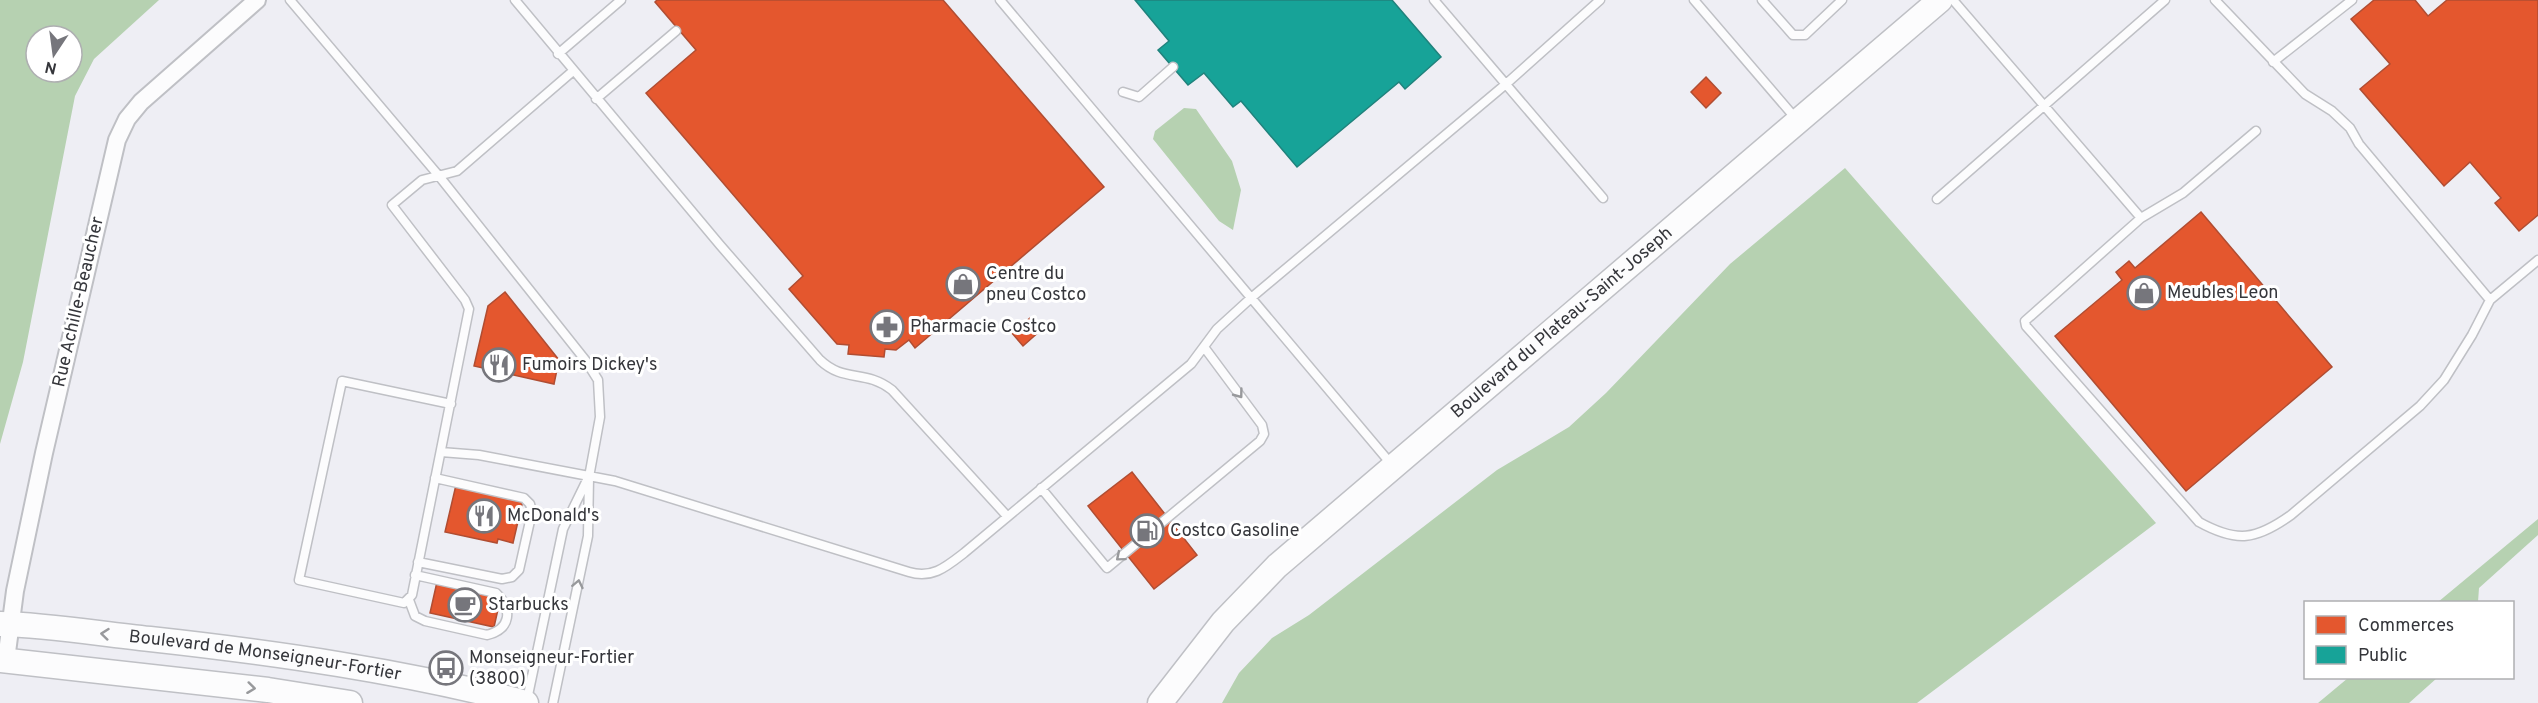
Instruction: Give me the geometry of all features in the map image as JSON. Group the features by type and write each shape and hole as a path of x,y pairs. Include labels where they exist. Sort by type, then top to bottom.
{"street":[{"name":"Rue Achille-Beaucher","path":"3,660 5,624 117,140 127,119 141,102 257,0"},
{"name":"Boulevard du Plateau-Saint-Joseph","path":"1160,703 1223,622 1262,580 1940,0"},
{"name":"Boulevard de Monseigneur-Fortier","path":"5,624 216,646 317,660 417,678 526,703"},
{"name":"Boulevard du Plateau-Saint-Joseph","path":"1174,703 1196,658"},
{"name":"Boulevard de Monseigneur-Fortier","path":"3,660 268,690 350,703"}],"lane":[{"path":"290,0 439,176 586,361 598,380 601,398 600,417 589,477 588,537 554,703"},
{"path":"515,0 596,99 820,360 831,370 871,377 891,390 1007,516"},
{"path":"558,54 621,0"},
{"path":"1000,0 1393,466"},
{"path":"1434,0 1602,198"},
{"path":"441,452 479,455 633,486 922,575 943,569 1191,364 1217,329 1251,298 1506,84 1600,0"},
{"path":"1694,0 1797,121"},
{"path":"1762,0 1792,35 1804,35 1842,0"},
{"path":"1953,0 2141,218"},
{"path":"1938,199 2165,0"},
{"path":"2215,0 2305,94 2332,111 2350,128 2359,144 2490,300"},
{"path":"2273,62 2352,0"},
{"path":"596,99 676,31"},
{"path":"1123,92 1139,97 1173,67"},
{"path":"415,575 496,593 507,606 504,627 487,635 425,621 415,616 409,600 469,309 465,300 392,205 422,180 457,171 573,71"},
{"path":"2256,131 2183,193 2141,218 2025,321 2026,326 2199,522 2222,534 2243,537 2273,528 2420,406 2445,380 2490,300 2538,260"},
{"path":"1041,488 1107,568 1260,441 1264,434 1262,425 1204,347"},
{"path":"409,600 404,603 299,580 342,381 451,404"},
{"path":"526,703 562,529 589,477"},
{"path":"418,562 502,579 512,577 519,570 532,512 530,504 524,498 435,478"}],"green space":[{"path":"0,0 159,0 94,59 84,78 84,24 24,24 24,84 81,84 75,96 23,362 0,444"},
{"path":"1184,108 1196,109 1232,161 1241,190 1233,230 1219,221 1153,139 1155,131"},
{"path":"1845,168 2156,523 1917,703 1222,703 1239,673 1272,638 1309,615 1497,470 1569,427 1606,393 1730,264"},
{"path":"2538,519 2538,535 2479,588 2478,601 2439,601"},
{"path":"2347,679 2436,679 2409,703 2318,703"}],"building: Commerces":[{"path":"657,0 943,0 1104,187 915,348 909,340 896,350 885,349 884,357 848,354 849,345 837,344 789,289 803,276 646,93 696,50 655,2"},
{"path":"2374,0 2415,0 2428,16 2447,0 2538,0 2538,215 2519,231 2495,203 2501,198 2470,162 2444,186 2360,89 2390,64 2351,19"},
{"path":"1706,77 1721,93 1706,108 1691,92"},
{"path":"2201,212 2332,367 2186,491 2055,336 2122,280 2116,272 2129,261 2135,268"},
{"path":"505,292 559,360 554,384 474,366 488,306"},
{"path":"1030,318 1040,331 1023,346 1012,333"},
{"path":"1132,472 1197,555 1154,589 1088,506"},
{"name":"McDonald's","path":"456,485 523,500 513,543 498,539 497,543 445,532"},
{"name":"Starbucks","path":"437,582 501,596 494,627 430,613"}],"building: Public":[{"path":"1135,0 1392,0 1441,57 1405,89 1399,82 1297,167 1241,101 1233,107 1204,73 1188,85 1158,50 1169,41"}],"place":[{"name":"Centre du pneu Costco","path":"963,284"},
{"name":"Meubles Leon","path":"2144,293"},
{"name":"Pharmacie Costco","path":"887,327"},
{"name":"Fumoirs Dickey's","path":"499,365"},
{"name":"McDonald's","path":"484,516"},
{"name":"Costco Gasoline","path":"1147,531"},
{"name":"Starbucks","path":"465,605"},
{"name":"Monseigneur-Fortier (3800)","path":"446,668"}]}
